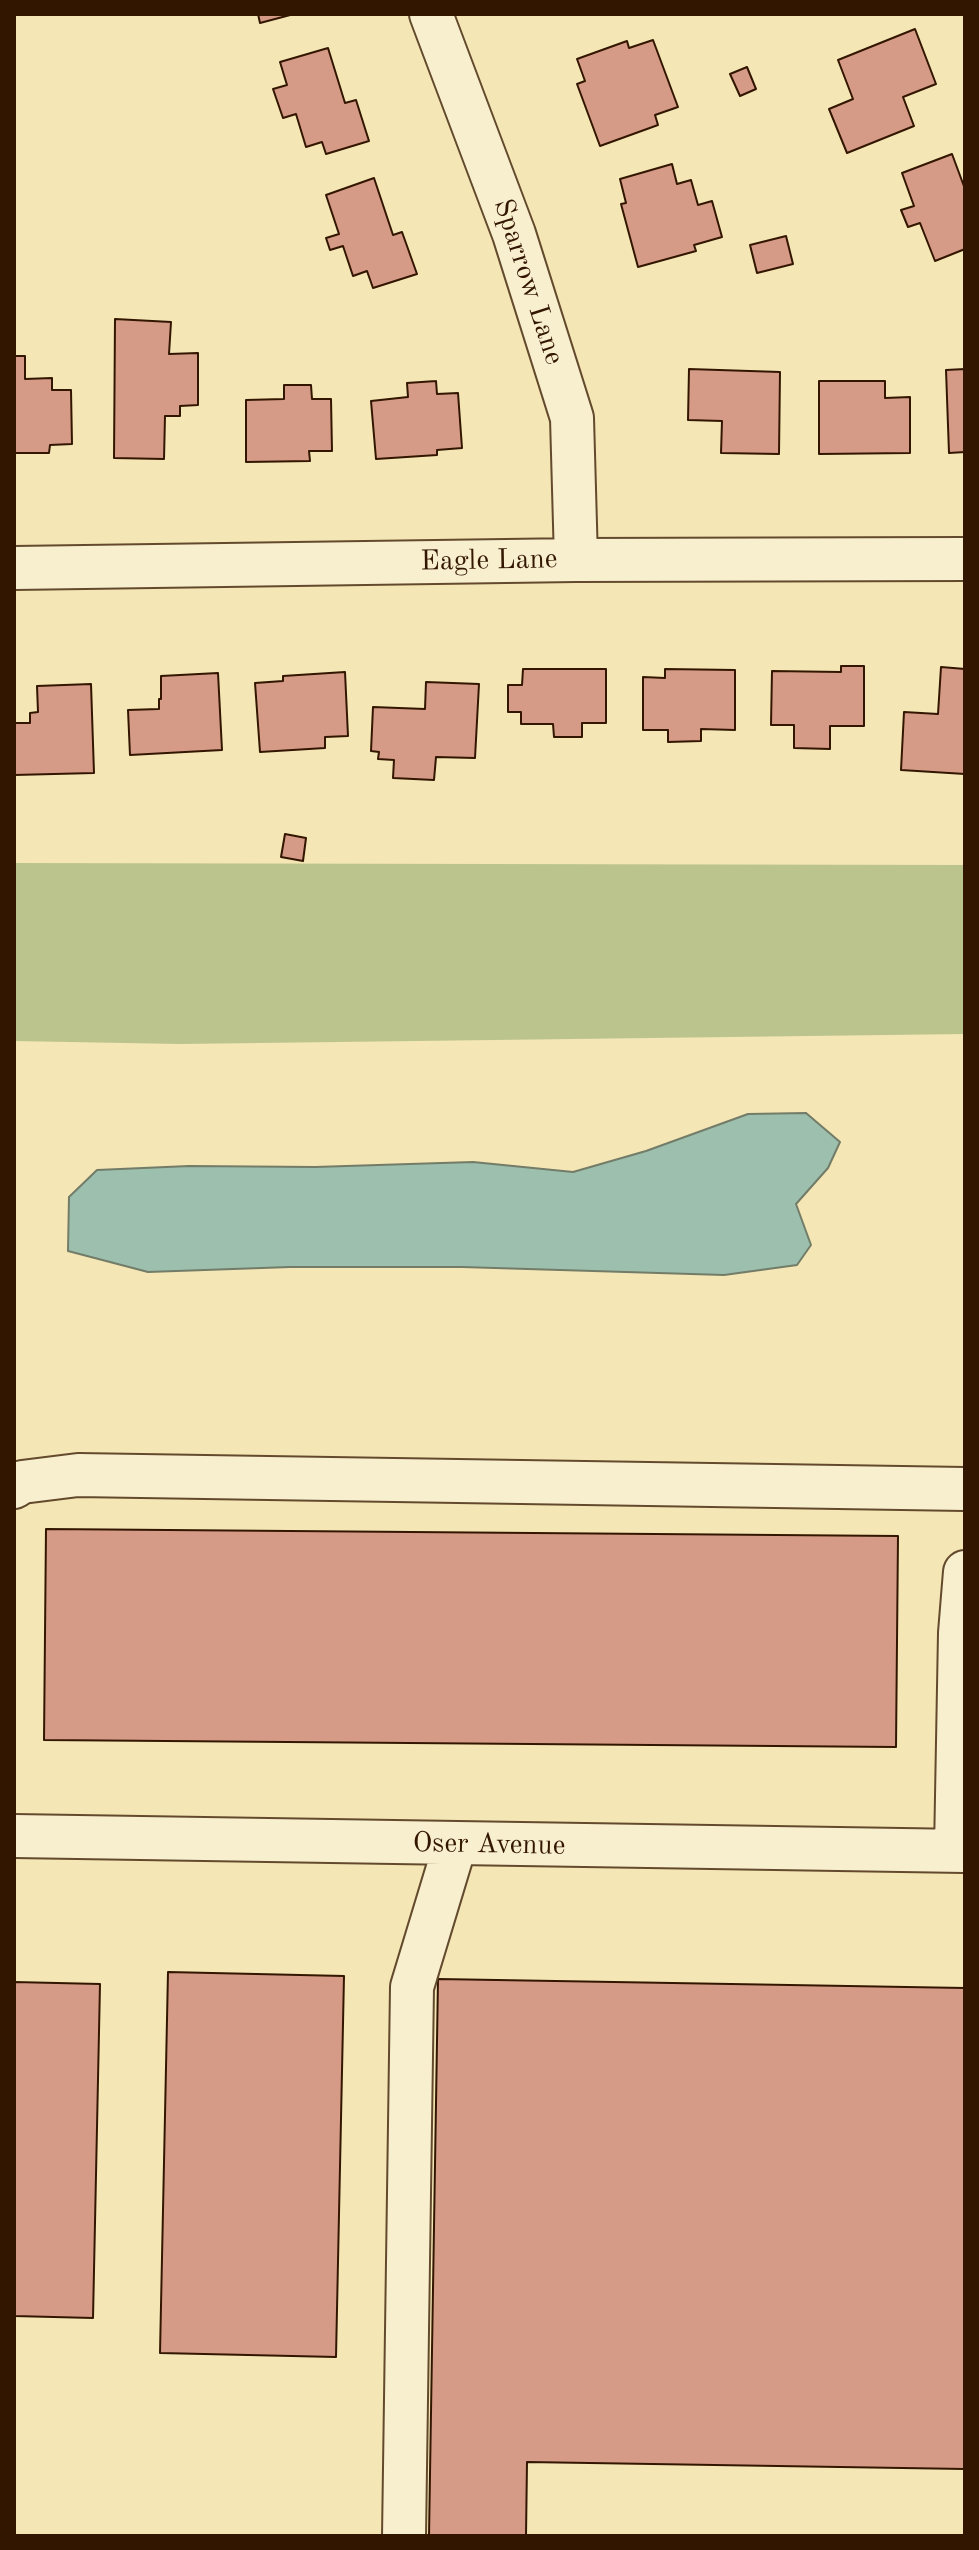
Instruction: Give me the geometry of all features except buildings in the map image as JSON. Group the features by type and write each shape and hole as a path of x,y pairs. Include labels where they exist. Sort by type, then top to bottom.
{"street":[{"name":"Sparrow Lane","path":"431,14 514,234 572,418 576,560"},
{"name":"Eagle Lane","path":"14,568 576,560 965,559"},
{"path":"14,1487 22,1482 78,1475 965,1489"},
{"path":"960,1851 965,1572"},
{"name":"Oser Avenue","path":"14,1836 960,1851"},
{"path":"404,2536 412,1987 455,1845"}],"green space":[{"path":"14,863 965,865 965,1034 180,1044 14,1041"}],"shaded area":[{"path":"806,1113 840,1142 828,1168 796,1204 811,1245 797,1265 724,1275 462,1267 290,1267 148,1272 68,1251 69,1197 97,1170 473,1162 573,1172 646,1151 748,1114"}]}
